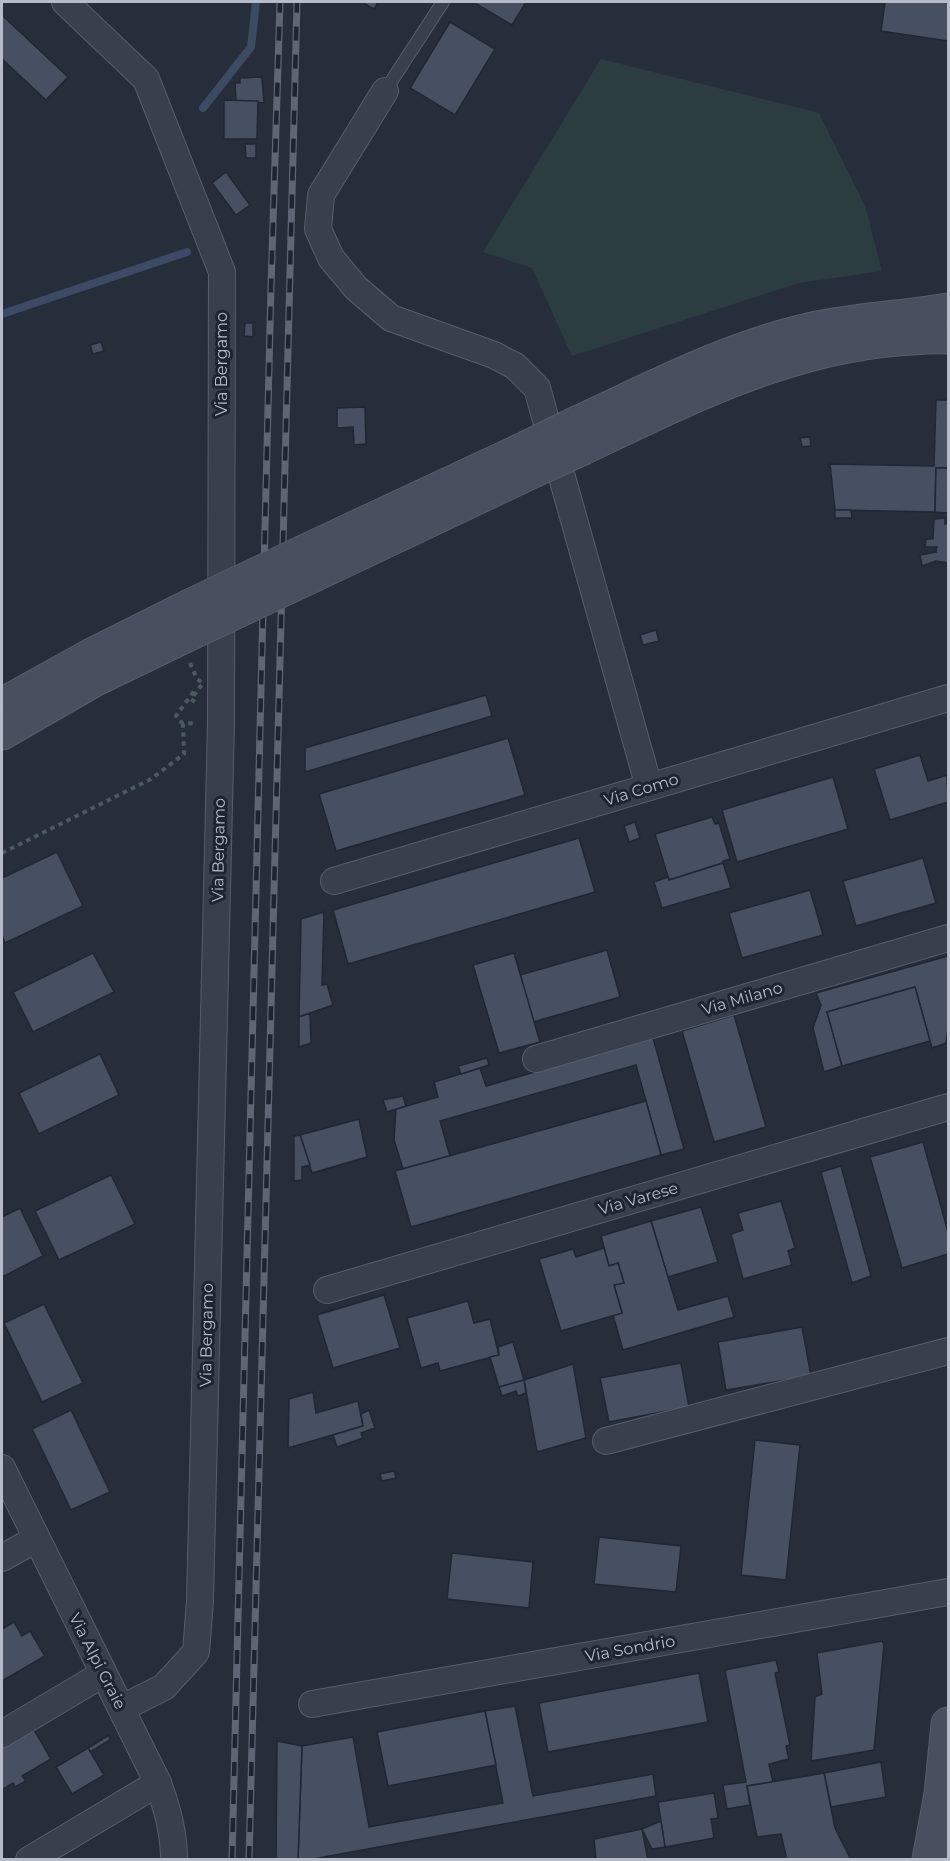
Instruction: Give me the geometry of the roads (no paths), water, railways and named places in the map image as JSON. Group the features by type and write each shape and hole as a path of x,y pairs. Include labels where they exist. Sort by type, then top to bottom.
{"main road":[{"path":"2,733 92,681 314,561 579,436 712,361 761,343 808,330 859,320 948,310"},
{"path":"579,436 777,364 828,350 876,341 948,337"},
{"path":"2,705 90,656 188,631"},
{"path":"929,1860 944,1794 948,1724"}],"street":[{"name":"Via Bergamo","path":"65,2 147,79 222,272 220,722 200,1601 196,1652 164,1687 122,1708"},
{"path":"385,91 321,195 318,229 331,258 356,288 391,318 494,355 514,366 537,388 649,787"},
{"name":"Via Como","path":"334,881 948,698"},
{"name":"Via Milano","path":"536,1059 948,938"},
{"name":"Via Varese","path":"327,1290 948,1107"},
{"path":"606,1441 948,1351"},
{"name":"Via Alpi Graie","path":"2,1468 102,1674 122,1708 158,1783 169,1812 174,1860"},
{"path":"2,1558 36,1539"},
{"name":"Via Sondrio","path":"312,1704 948,1592"},
{"path":"2,1734 102,1674"},
{"path":"29,1860 158,1783"}],"lane":[{"path":"385,91 443,2"}],"waterway":[{"path":"203,108 251,47 256,2"},
{"path":"2,314 187,252"}],"railway":[{"path":"232,1860 280,2"},
{"path":"249,1860 297,2"}]}
